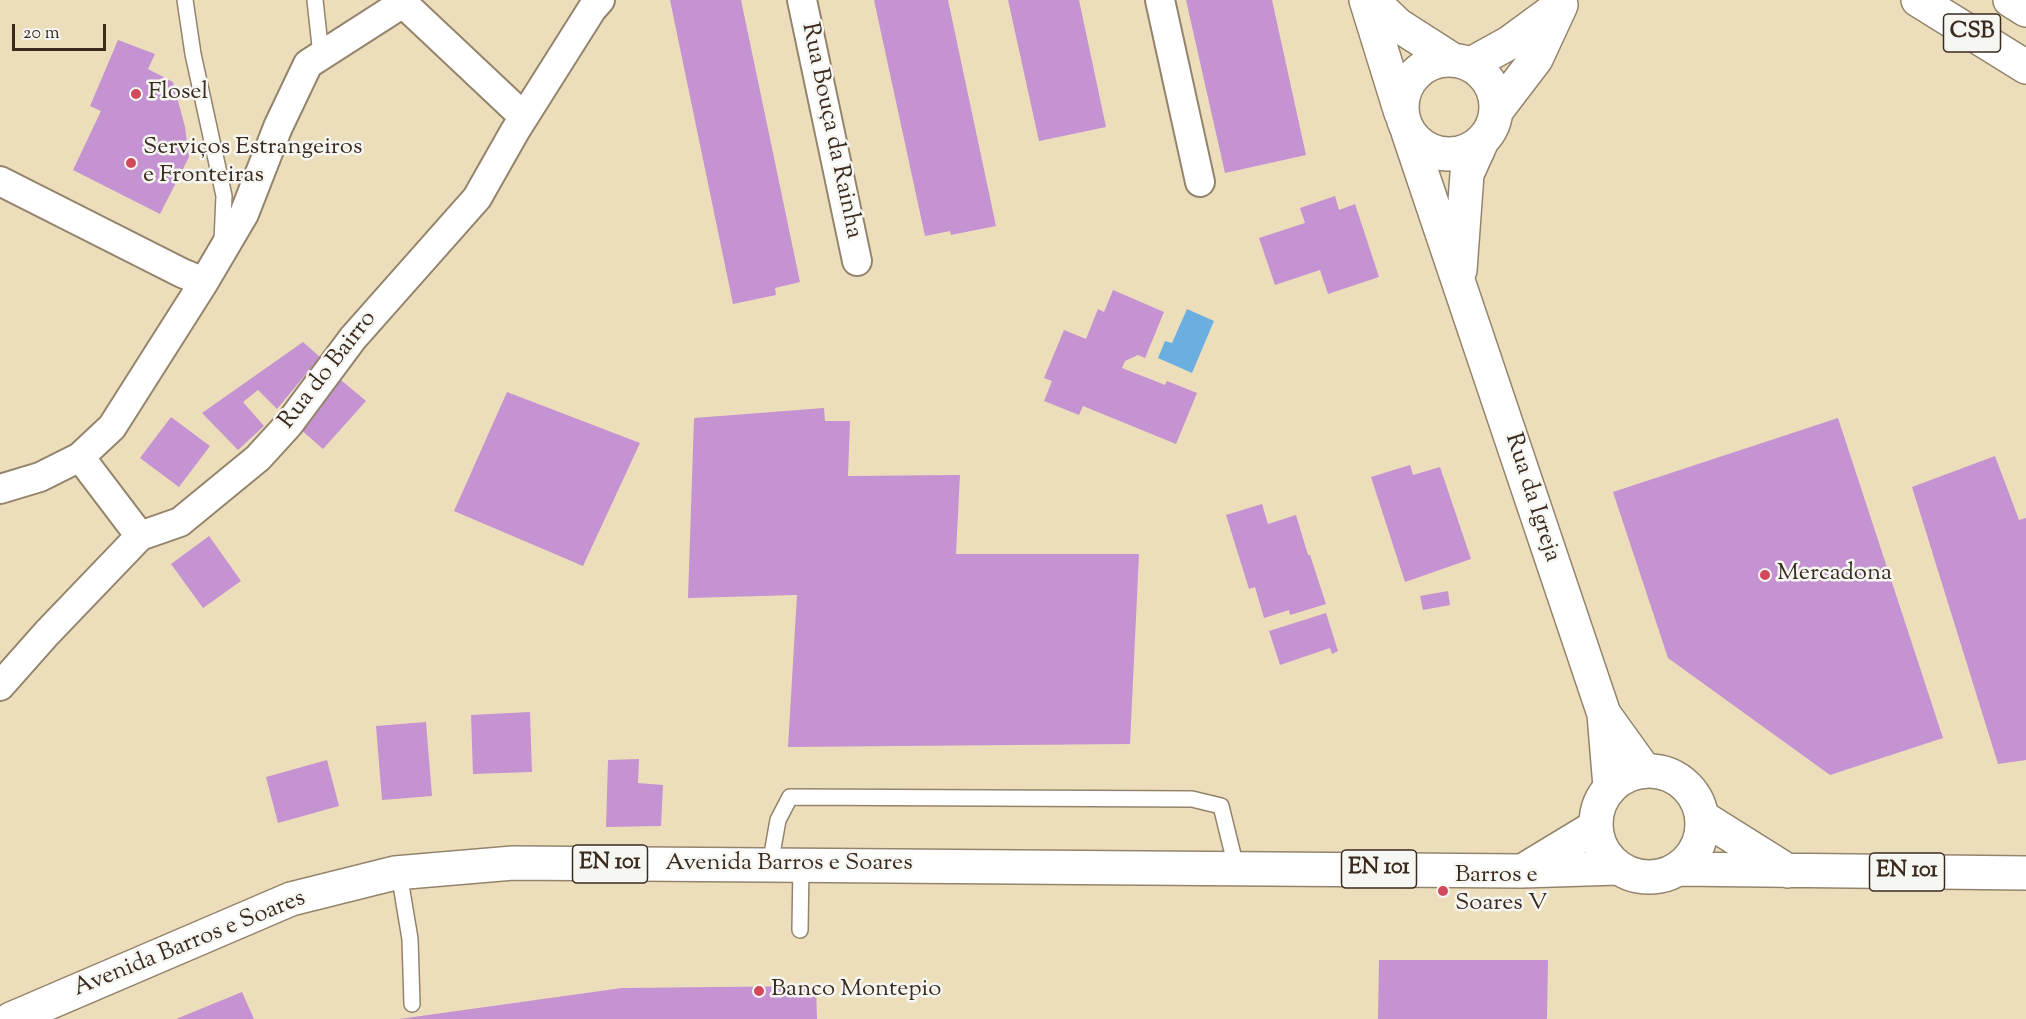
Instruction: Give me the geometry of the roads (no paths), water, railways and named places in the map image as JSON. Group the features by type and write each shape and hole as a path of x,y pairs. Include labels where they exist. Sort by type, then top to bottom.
{"main road":[{"name":"Rua da Igreja","path":"1365,0 1604,714 1610,787"},
{"path":"1372,0 1398,25 1485,75 1494,91 1497,110"},
{"name":"CSB","path":"1918,0 2026,67"},
{"name":"CSB","path":"2010,0 2026,10"},
{"path":"1564,3 1536,59 1497,110 1492,128 1482,141 1468,151 1452,155 1435,153 1420,145 1405,122 1403,92 1413,74 1430,63 1460,61 1509,43 1564,3"},
{"name":"Rua da Igreja","path":"1459,281 1465,229 1467,174 1482,141"},
{"name":"Rua da Igreja","path":"1604,714 1645,771"},
{"path":"1645,771 1661,772 1676,778 1688,788 1697,802 1702,817 1702,833 1689,860 1678,870 1664,876 1648,878 1632,875 1618,868 1607,857 1599,843 1596,827 1597,813 1610,787 1620,779 1645,771"},
{"path":"1702,817 1788,871"},
{"path":"1522,871 1596,827"},
{"name":"Avenida Barros e Soares","path":"11,1019 291,899 399,873 513,863 1522,871 1618,868"},
{"name":"EN 101","path":"1678,870 2026,873"}],"street":[{"name":"Rua do Bairro","path":"0,686 47,633 140,536 180,522 258,458 289,424 359,330 477,198 524,117 592,9 600,0"},
{"name":"Rua Bouça da Rainha","path":"802,0 857,261"},
{"path":"1160,0 1200,182"},
{"path":"0,489 40,477 80,457 111,427 189,308 193,278 222,250 244,214 278,127 308,63 403,3 524,117"},
{"path":"0,181 193,278"},
{"path":"80,457 140,536"}],"lane":[{"path":"185,0 193,54 224,196 222,250"},
{"path":"315,0 321,55"},
{"path":"800,930 785,865 778,820 790,797 1192,799 1221,806 1236,867"},
{"path":"399,873 410,939 412,1004"}],"water":[{"path":"1187,309 1214,321 1192,373 1158,358 1165,341 1172,343"}],"place":[{"name":"Flosel","path":"136,94"},
{"name":"Serviços Estrangeiros e Fronteiras","path":"131,163"},
{"name":"Mercadona","path":"1765,575"},
{"name":"Barros e Soares V","path":"1443,891"},
{"name":"Banco Montepio","path":"759,991"}]}
